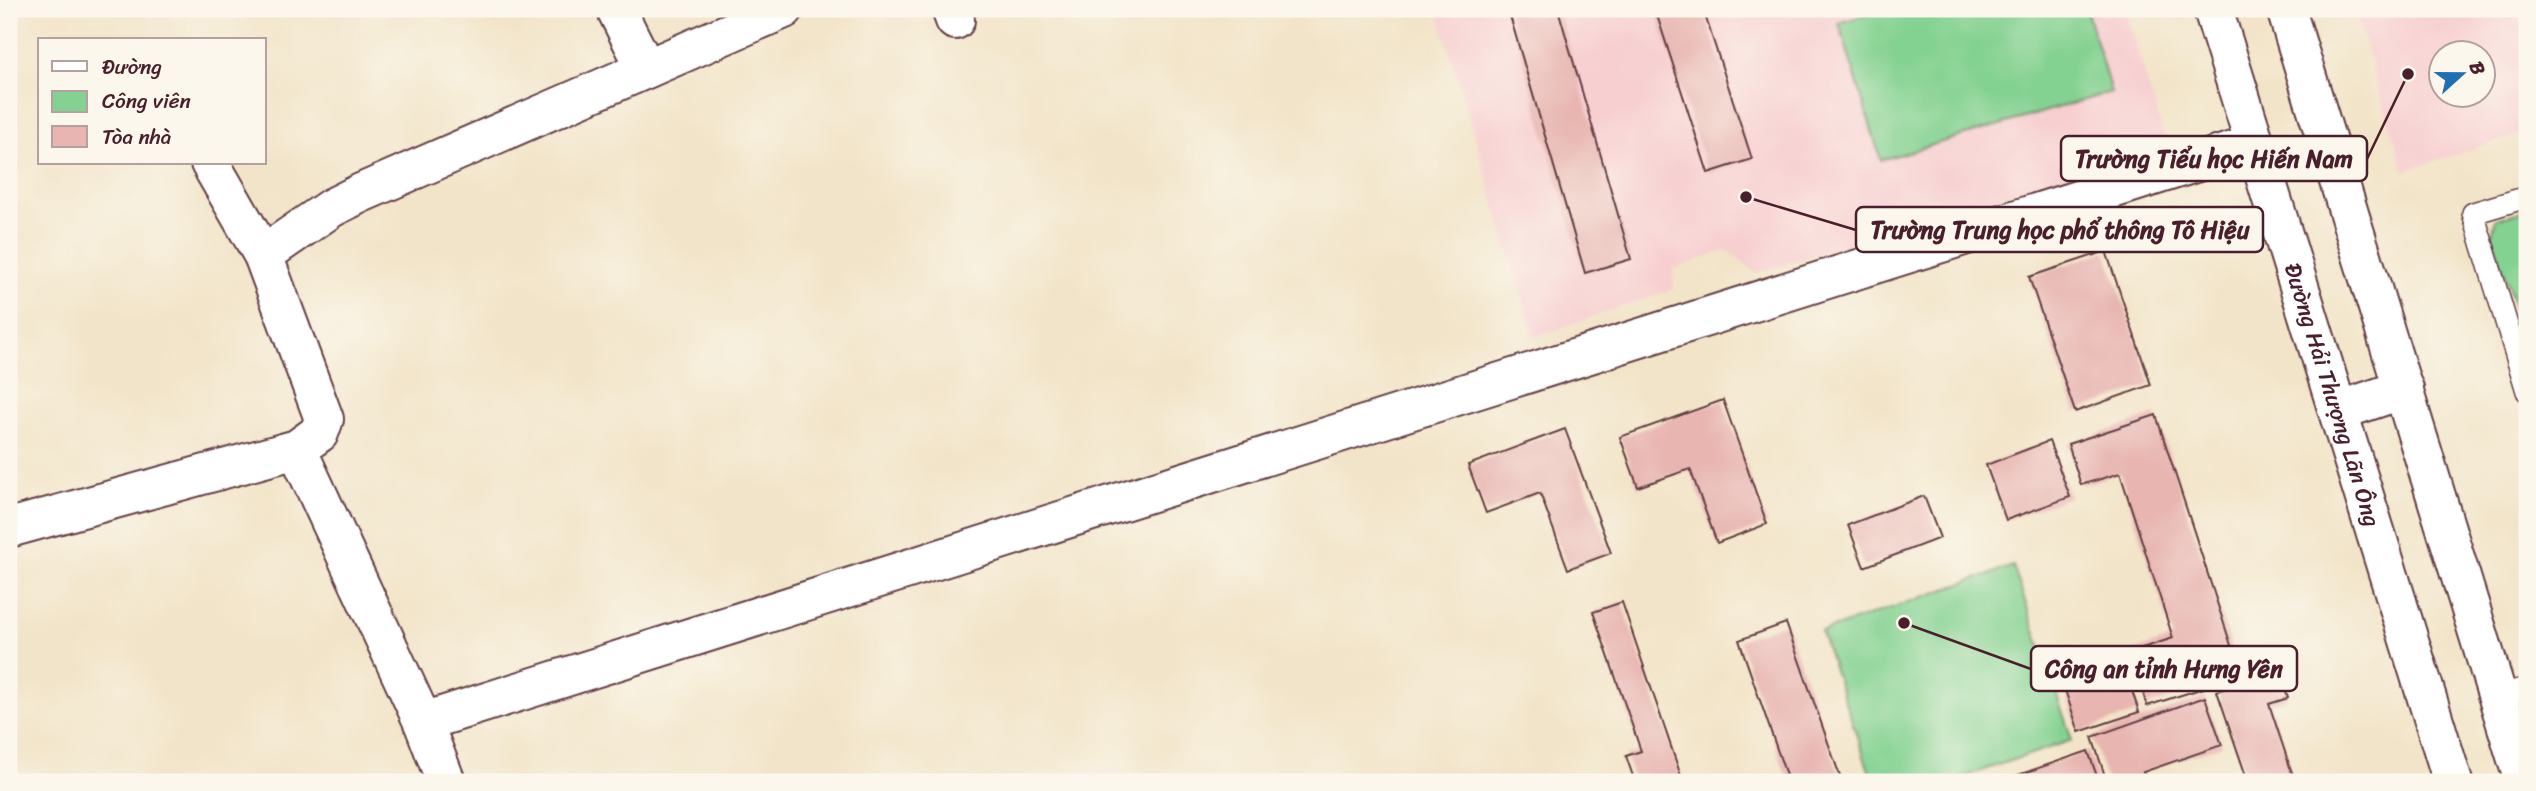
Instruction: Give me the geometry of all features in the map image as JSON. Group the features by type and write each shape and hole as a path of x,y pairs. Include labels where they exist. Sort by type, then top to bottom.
{"street":[{"path":"616,9 646,68"},
{"path":"263,255 331,208 361,192 784,9"},
{"name":"Đường Hải Thượng Lãn Ông","path":"2213,9 2453,782"},
{"path":"2286,9 2404,389 2514,692 2524,782"},
{"path":"423,722 2255,144"},
{"path":"9,528 297,449 319,433 324,419 263,255 211,164"},
{"path":"2338,411 2404,389"},
{"path":"297,449 423,722 446,782"}],"lane":[{"path":"2527,197 2473,213 2527,391"}],"shaded area":[{"path":"1437,9 2125,9 2167,145 1756,273 1727,250 1673,269 1674,289 1534,337"},
{"path":"2354,9 2527,9 2527,132 2404,171"}],"green space":[{"path":"1886,9 2086,9 2111,92 1881,160 1839,23"},
{"path":"2527,210 2527,346 2492,234 2496,219"},
{"path":"2013,566 2072,740 1948,782 1873,782 1821,632"}],"building":[{"path":"1508,9 1558,9 1631,259 1585,273"},
{"path":"1655,9 1703,9 1752,159 1708,173"},
{"path":"2106,251 2151,385 2075,412 2029,277"},
{"path":"1723,400 1767,524 1717,543 1690,469 1638,487 1620,437"},
{"path":"2156,415 2241,676 2147,706 2130,652 2173,638 2120,473 2081,485 2068,444"},
{"path":"1565,429 1611,553 1568,569 1540,493 1486,513 1468,465"},
{"path":"2049,441 2070,497 2006,520 1986,465"},
{"path":"1924,496 1940,538 1864,567 1848,525"},
{"path":"1622,602 1683,782 1635,782 1626,756 1641,751 1593,612"},
{"path":"1786,623 1842,782 1766,782 1786,775 1739,640"},
{"path":"2123,664 2139,712 2079,732 2063,684"},
{"path":"2278,670 2288,698 2269,704 2295,782 2248,782 2217,691"},
{"path":"2205,697 2222,745 2143,772 2147,782 2107,782 2092,737"},
{"path":"2088,751 2099,782 1998,782"}],"place":[{"name":"Trường Tiểu học Hiến Nam","path":"2408,74"},
{"name":"Trường Trung học phổ thông Tô Hiệu","path":"1746,197"},
{"name":"Công an tỉnh Hưng Yên","path":"1904,623"}]}
